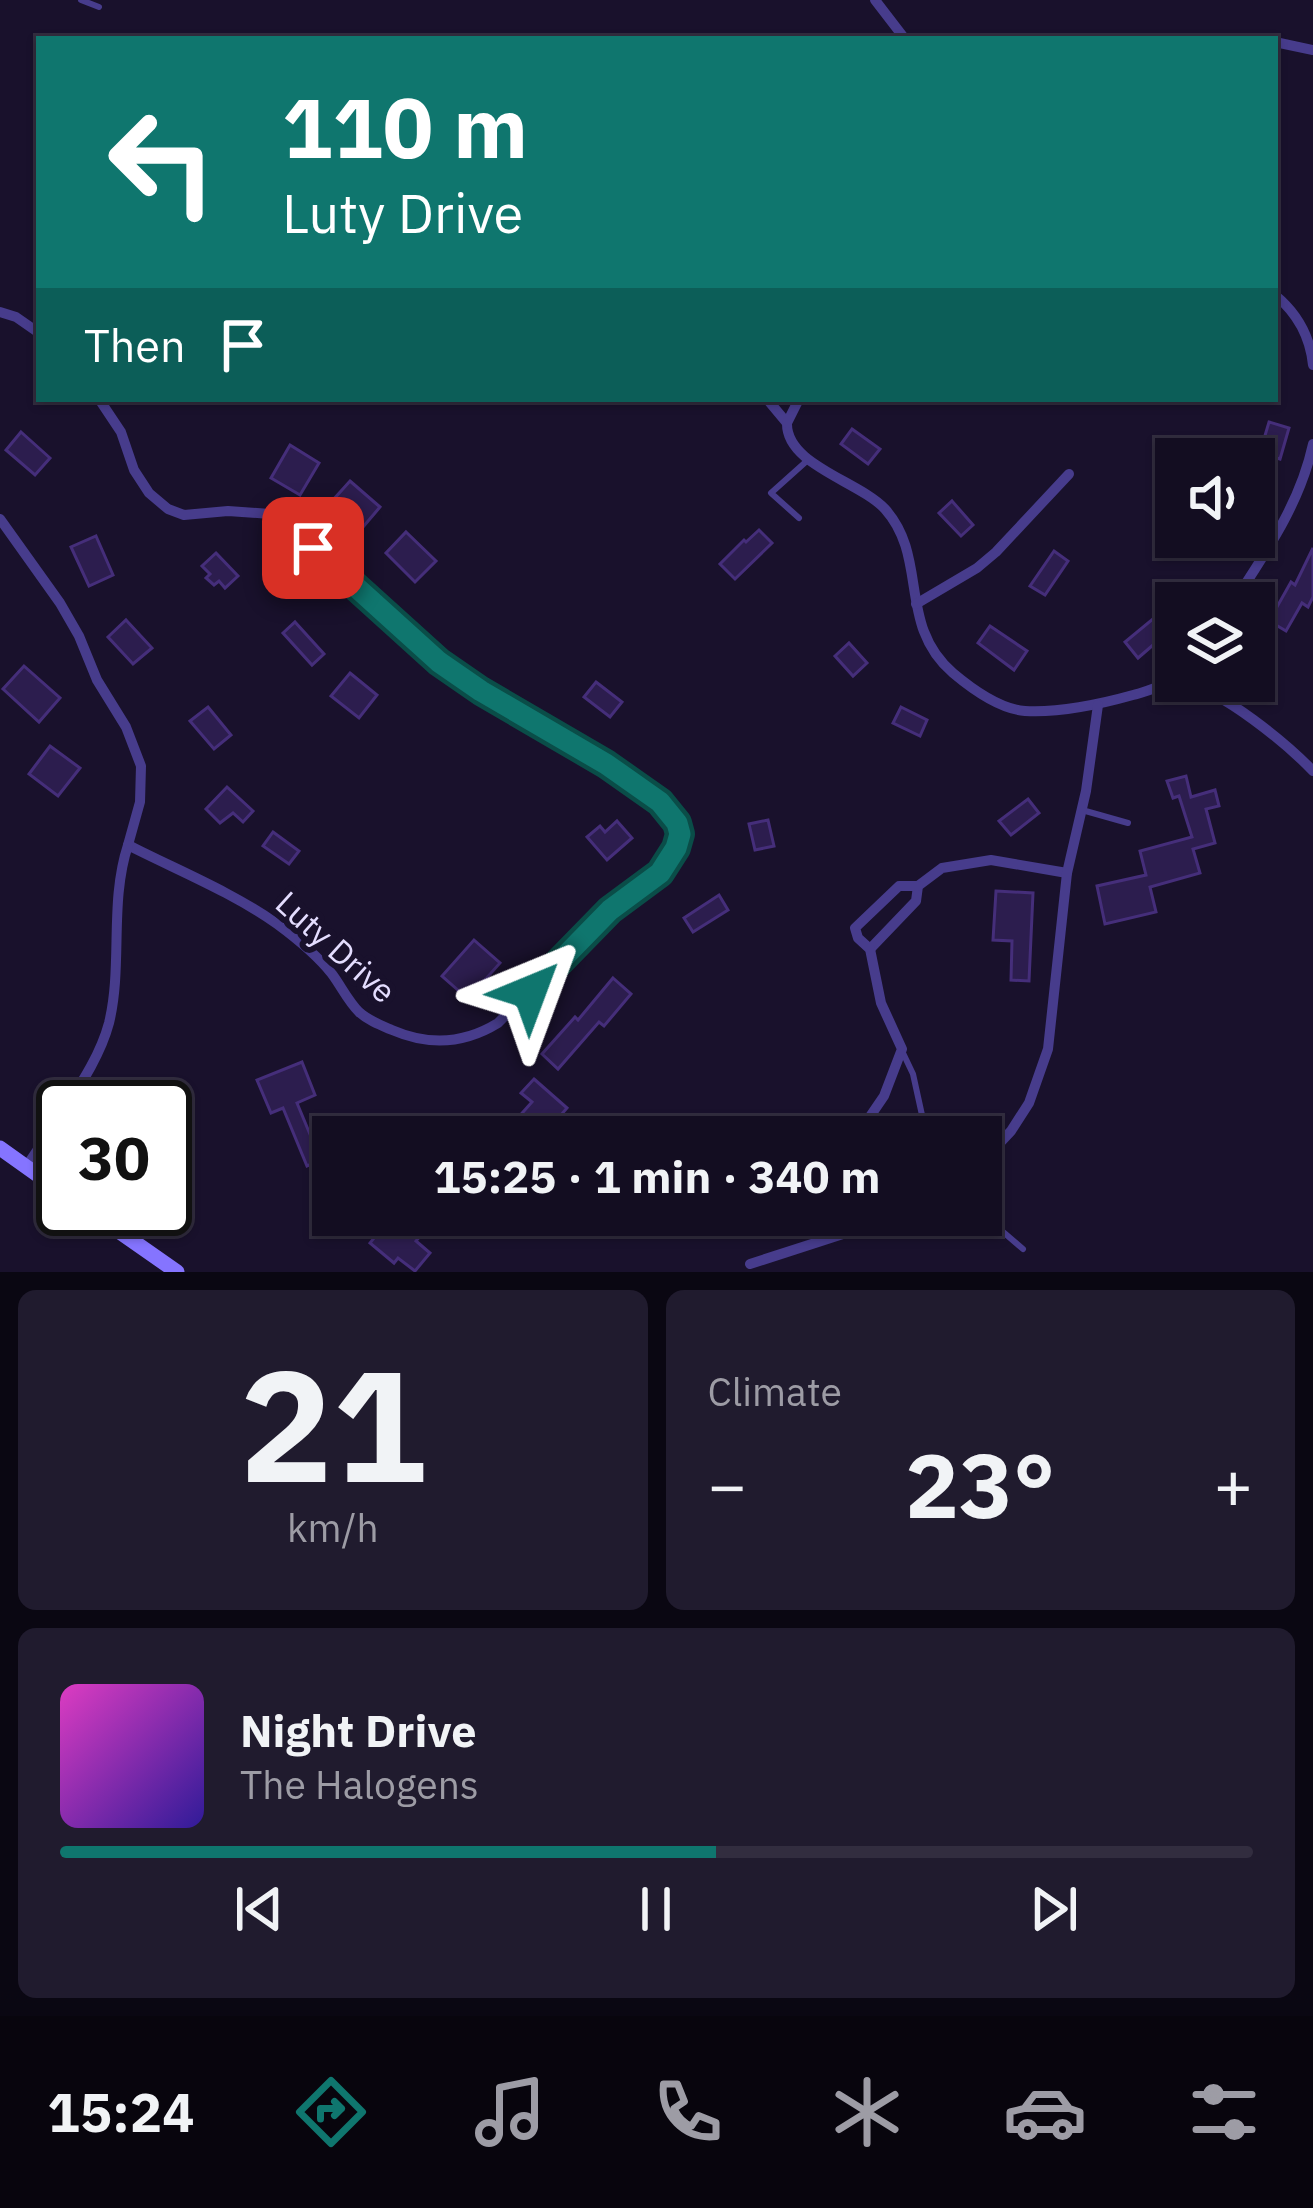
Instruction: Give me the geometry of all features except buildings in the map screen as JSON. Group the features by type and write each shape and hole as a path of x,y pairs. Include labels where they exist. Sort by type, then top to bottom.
{"street":[{"path":"875,0 903,36"},
{"path":"1278,43 1313,50"},
{"path":"1278,297 1308,324 1313,365"},
{"path":"0,312 36,331"},
{"name":"Luty Drive","path":"101,402 121,432 134,470 149,494 168,509 184,514 270,514 439,662 660,802 680,834 660,873 610,910 498,1023 460,1040 439,1042 405,1036 370,1020 356,1009 330,971 259,911 128,845"},
{"path":"770,402 787,423"},
{"path":"798,402 787,423 792,445 880,504 898,525 908,551 924,636 936,656 977,692 1023,711 1098,705 1155,689"},
{"path":"1246,582 1298,495 1313,443"},
{"path":"916,604 996,553 1069,474"},
{"path":"0,519 79,636 141,766 140,802 118,890 108,1025 83,1080"},
{"path":"1222,702 1258,724 1313,770"},
{"path":"1002,1141 1029,1103 1048,1049 1067,873 1098,705"},
{"path":"870,1116 884,1096 902,1049 881,1004 870,949 855,928 899,886 918,886 942,868 991,860 1067,873"},
{"path":"870,949 916,901 918,886"},
{"path":"0,1148 36,1174"},
{"path":"26,1167 36,1152"},
{"path":"125,1236 177,1272"},
{"path":"750,1264 837,1236"}],"lane":[{"path":"81,0 99,7"},
{"path":"799,518 771,493 809,459"},
{"path":"1082,810 1128,823"},
{"path":"902,1049 922,1115"},
{"path":"1002,1231 1023,1249"}],"route":[{"path":"313,548 439,662 606,764 660,802 677,823 676,848 660,873 610,910 530,992"}]}
